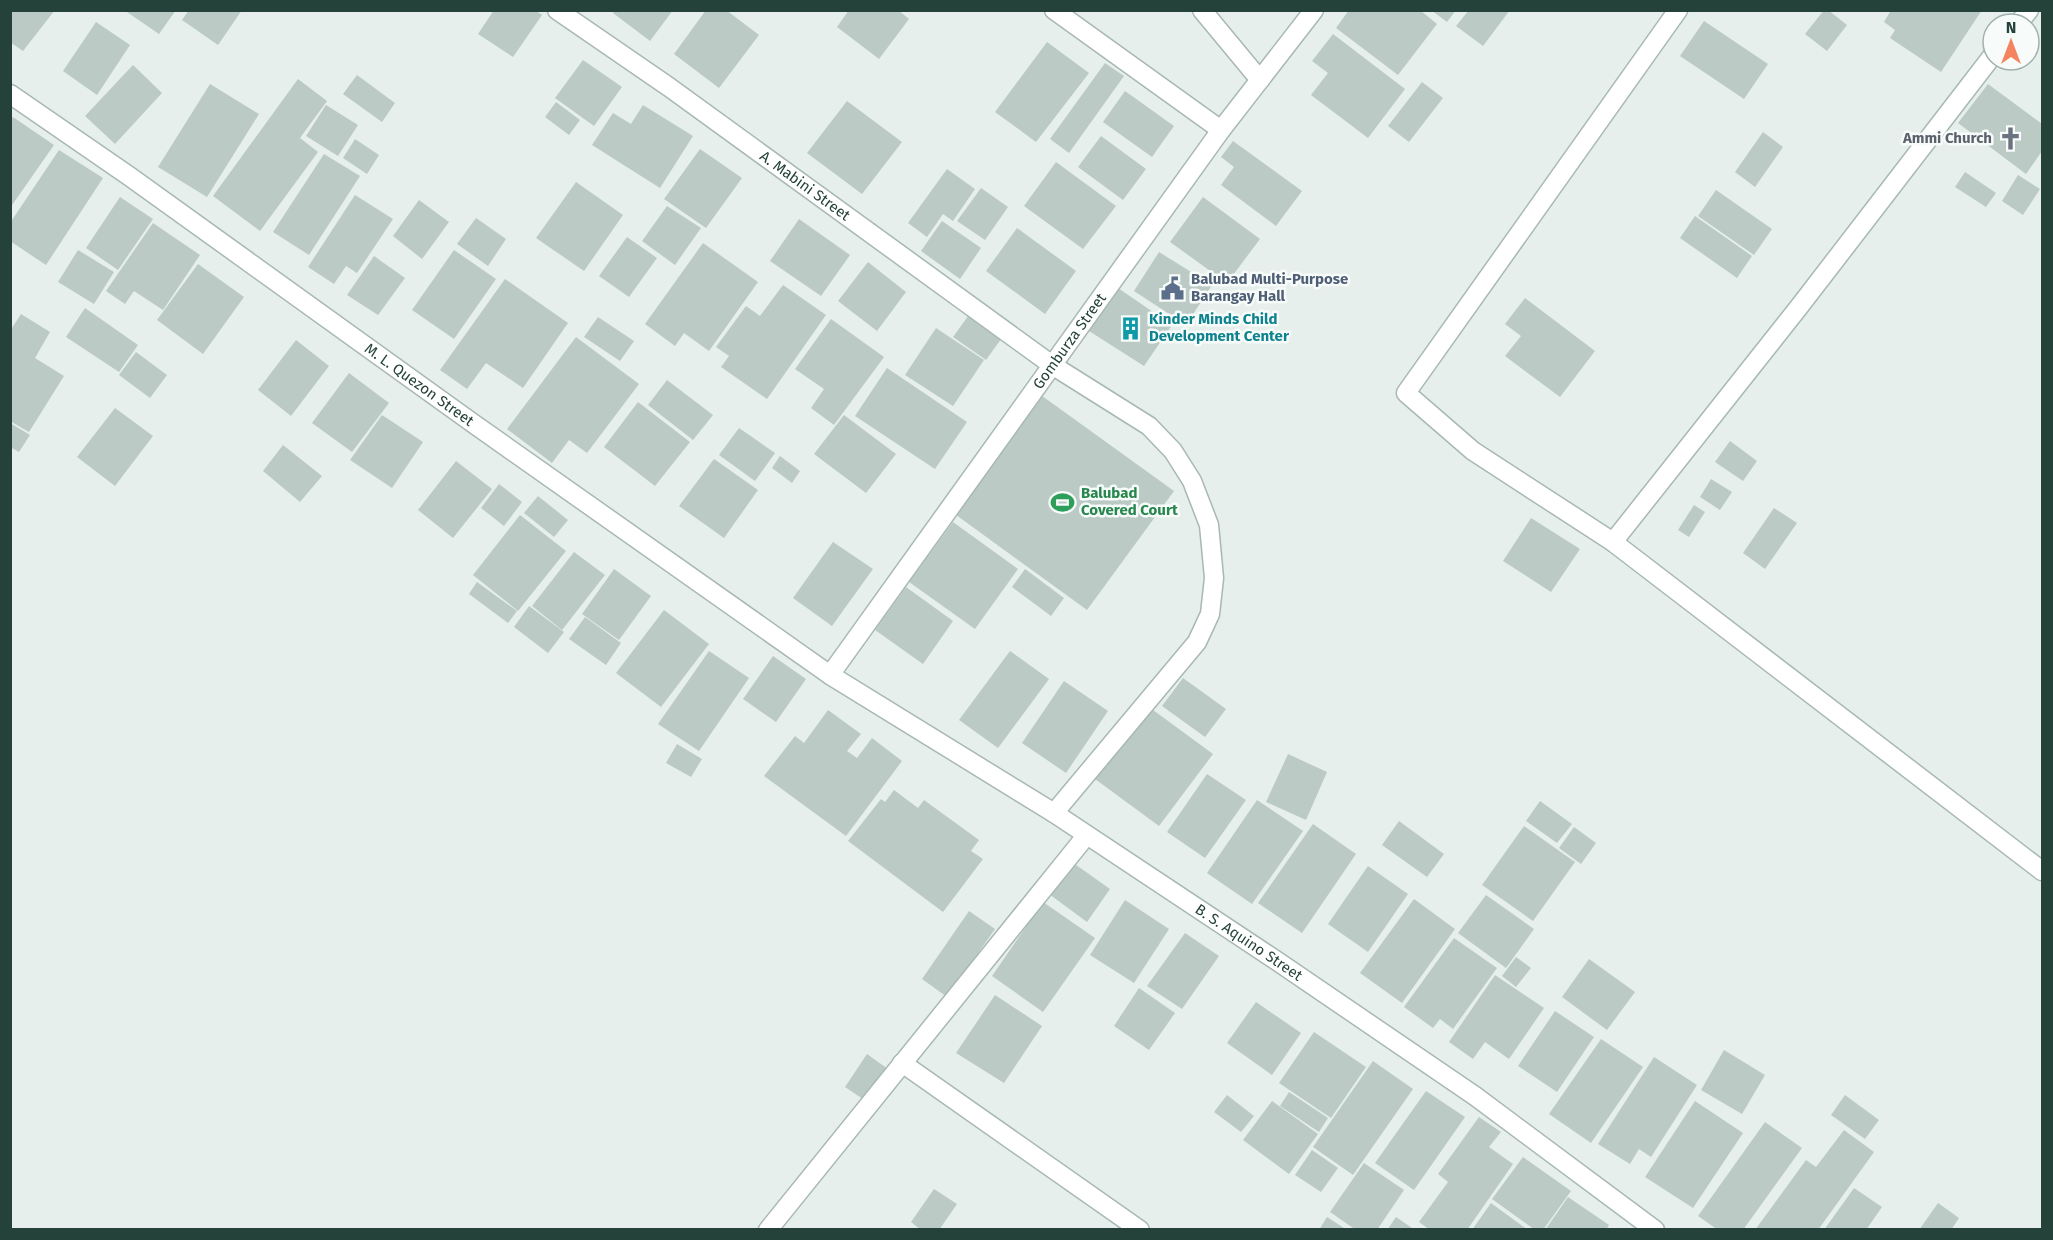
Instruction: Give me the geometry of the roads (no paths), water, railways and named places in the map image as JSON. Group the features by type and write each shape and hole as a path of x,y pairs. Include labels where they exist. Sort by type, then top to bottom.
{"street":[{"name":"A. Mabini Street","path":"557,10 669,87 1052,365 1149,426 1173,451 1192,481 1209,525 1214,578 1210,614 1197,642 1054,813"},
{"path":"1054,10 1221,130"},
{"path":"1202,10 1260,80"},
{"name":"Gomburza Street","path":"830,675 1221,130 1314,10"},
{"path":"1678,10 1406,393 1473,451 1613,542 2043,871"},
{"path":"1613,542 1792,317 1981,71"},
{"name":"M. L. Quezon Street","path":"10,94 129,176 474,424 830,675"},
{"name":"B. S. Aquino Street","path":"830,675 1054,813 1277,960 1465,1090 1654,1230"},
{"path":"768,1230 1086,836"},
{"path":"902,1063 1140,1230"}],"place":[{"name":"Ammi Church","path":"2010,138"},
{"name":"Balubad Multi-Purpose Barangay Hall","path":"1173,288"},
{"name":"Kinder Minds Child Development Center","path":"1131,328"},
{"name":"Balubad Covered Court","path":"1063,502"}]}
